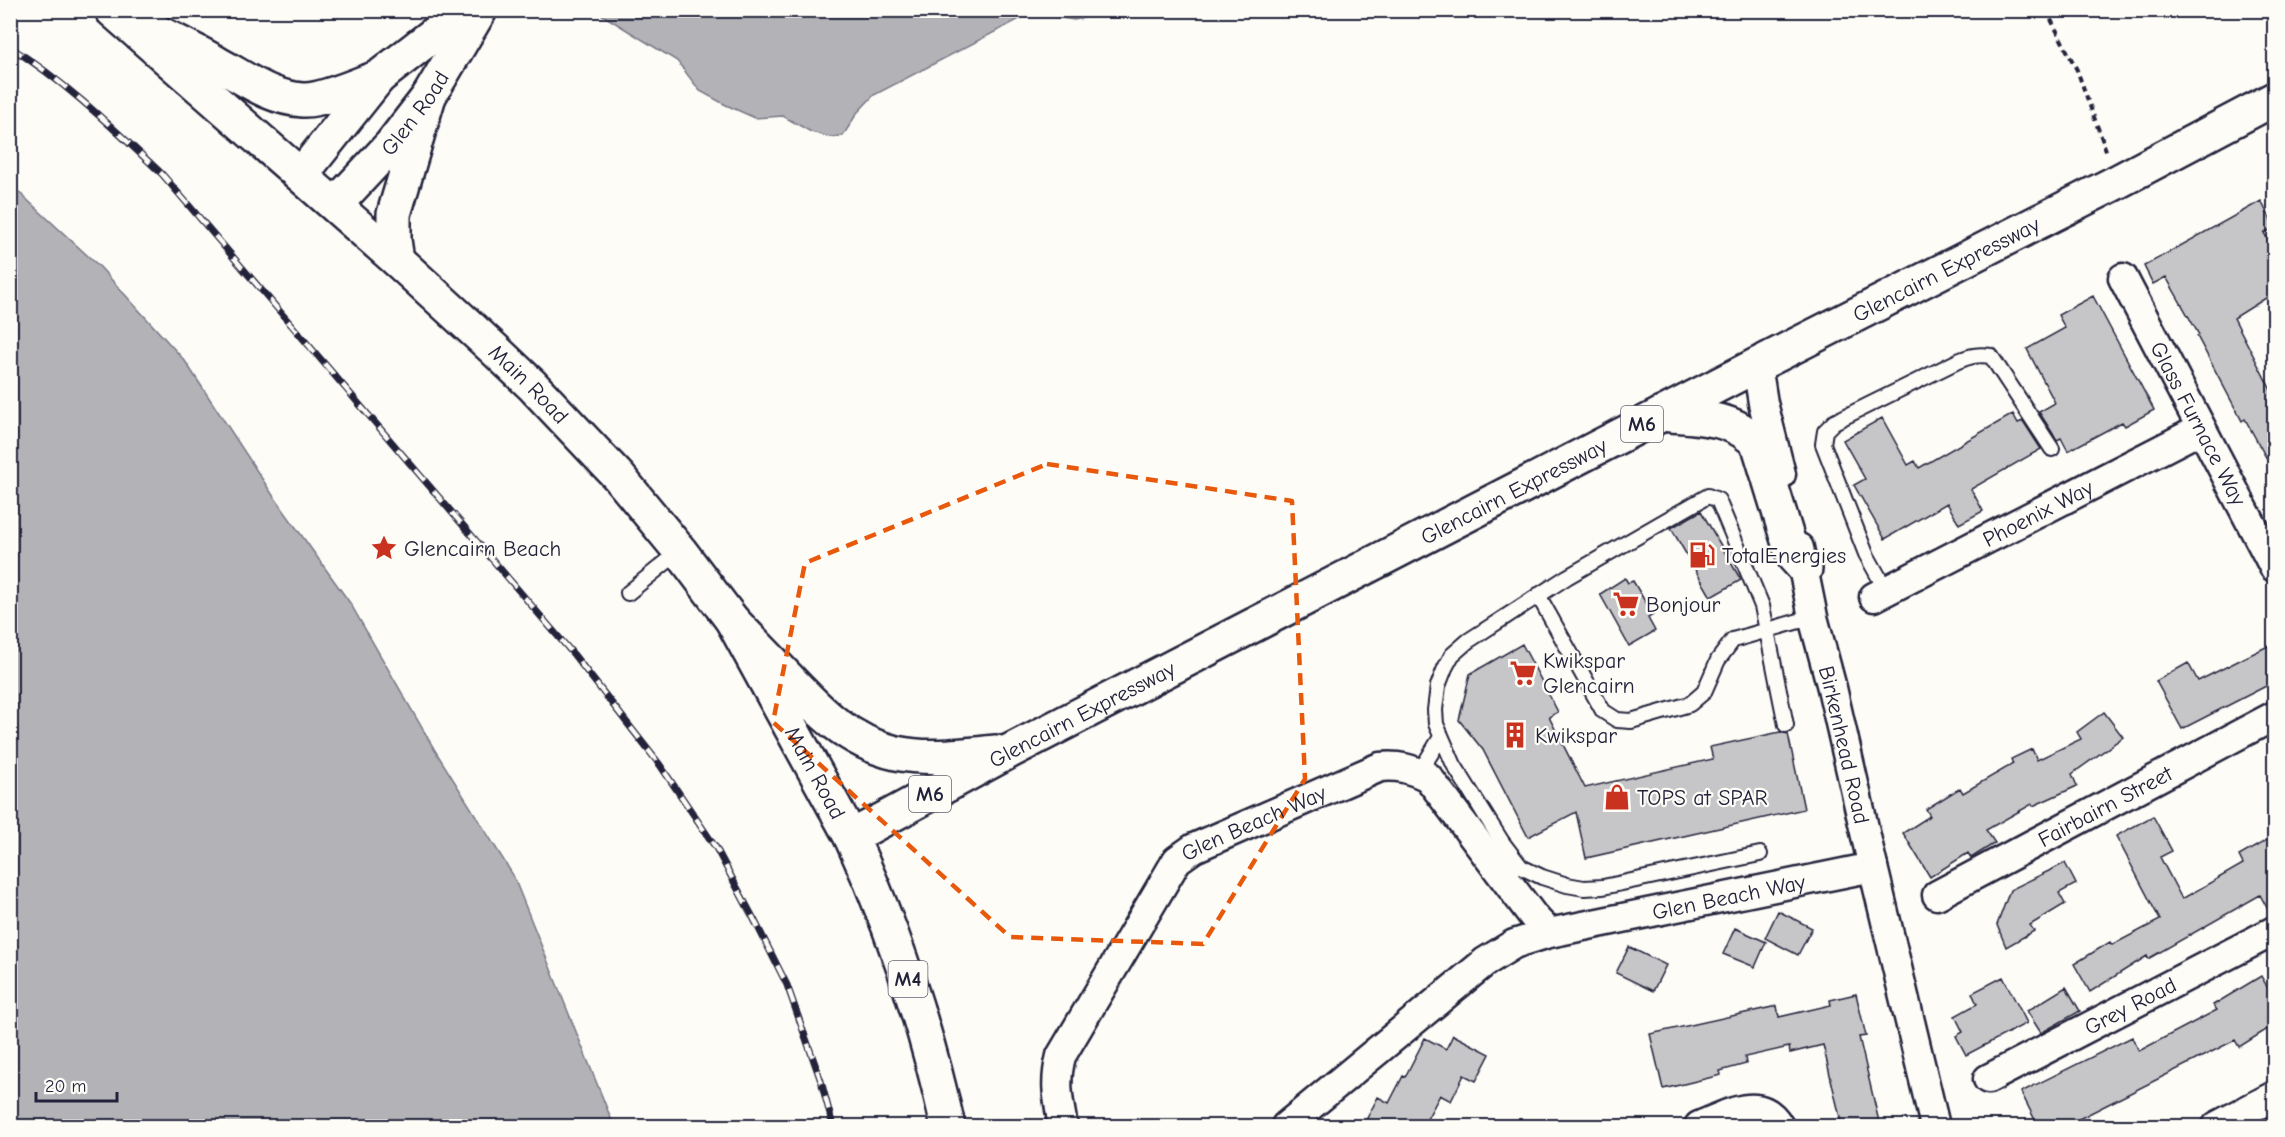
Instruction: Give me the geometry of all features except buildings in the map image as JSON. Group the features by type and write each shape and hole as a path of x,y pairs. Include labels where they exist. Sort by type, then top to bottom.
{"main road":[{"name":"Main Road","path":"112,10 397,260 532,385 619,477 680,551 732,620 851,837"},
{"path":"119,10 255,86 278,95 305,100 335,93 379,77"},
{"name":"Glen Road","path":"301,175 379,77 465,10"},
{"name":"Glen Road","path":"335,205 391,145 429,96 480,10"},
{"path":"397,260 394,214 429,96"},
{"name":"Glencairn Expressway","path":"851,837 1010,751 2274,99"},
{"path":"1662,414 1712,419 1737,425 1751,435 1759,446 1790,547 1794,557 1804,569"},
{"path":"732,620 815,708 843,731 867,745 898,754 927,756 1010,751"},
{"name":"M4","path":"851,837 871,881 910,987 948,1126"}],"street":[{"name":"Glass Furnace Way","path":"2123,278 2274,567"},
{"name":"Birkenhead Road","path":"1757,365 1763,403 1804,569 1813,617 1832,688 1935,1126"},
{"name":"Phoenix Way","path":"1880,593 2201,429"},
{"name":"Fairbairn Street","path":"1937,895 2274,716"},
{"name":"Glen Beach Way","path":"1063,1126 1056,1093 1056,1076 1061,1056 1177,860 1194,848 1380,767 1396,765 1428,777 1533,916 1549,933"},
{"name":"Glen Beach Way","path":"1286,1126 1485,962 1514,944 1549,933 1873,867"},
{"name":"Grey Road","path":"1988,1079 2274,931"},
{"path":"2217,1126 2274,1096"},
{"path":"1699,1126 1742,1108 1761,1110 1773,1116 1779,1126"}],"lane":[{"path":"1880,593 1823,444 1825,431 1834,422 1958,361 1981,354 1991,356 2052,449"},
{"path":"1760,854 1603,887 1584,888 1567,885 1521,867 1502,842 1454,765 1441,737 1436,723 1435,710 1438,686 1452,655 1468,640 1673,514 1708,496 1718,500 1762,606 1786,725"},
{"path":"628,593 680,551"},
{"path":"1538,595 1603,711 1617,720 1631,721 1690,704 1704,692 1718,660 1733,640 1813,617"},
{"path":"1419,773 1441,737"}],"path":[{"path":"2046,10 2077,70 2117,182"}],"highlighted area":[{"path":"1047,464 1292,501 1305,779 1203,944 1010,937 773,722 805,563"}],"shaded area":[{"path":"596,11 1117,11 1074,20 1031,13 874,95 857,113 843,136 830,137 811,132 783,116 755,118 700,91 677,61"},
{"path":"10,184 100,267 185,361 272,494 350,603 436,752 513,875 614,1126 11,1126"}],"railway":[{"path":"10,47 51,75 108,123 162,174 574,655 660,765 716,848 787,985 821,1081 833,1126"}],"place":[{"name":"Glencairn Beach","path":"384,548"},
{"name":"TotalEnergies","path":"1702,555"},
{"name":"Bonjour","path":"1626,604"},
{"name":"Kwikspar Glencairn","path":"1523,673"},
{"name":"Kwikspar","path":"1515,735"},
{"name":"TOPS at SPAR","path":"1617,797"}]}
